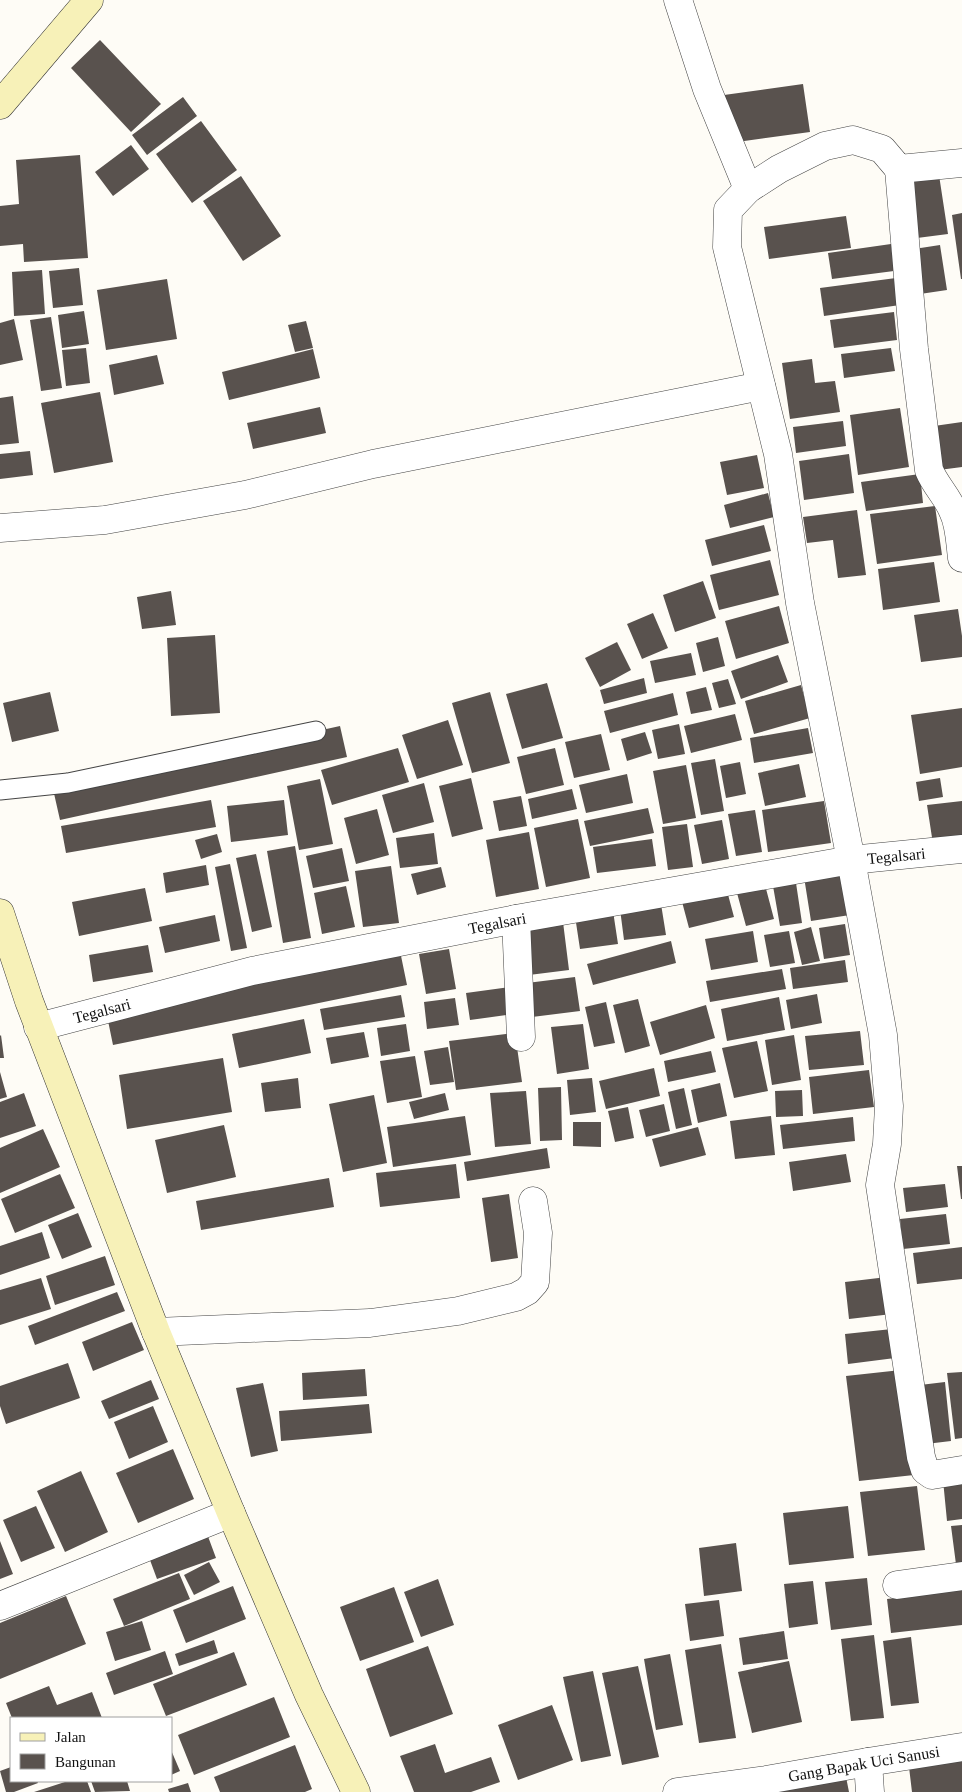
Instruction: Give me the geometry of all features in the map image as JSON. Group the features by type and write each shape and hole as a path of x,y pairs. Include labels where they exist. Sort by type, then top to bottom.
{"main road":[{"path":"0,105 89,0"},
{"path":"0,912 38,1027 156,1332 230,1514 310,1695 356,1792"}],"street":[{"path":"678,0 707,89 748,188"},
{"path":"962,558 957,522 953,511 934,482 929,470 914,349 899,169 882,149 853,140 825,146 778,169 748,188 728,210 727,247 778,454 800,602 852,860 883,1035 889,1106 887,1144 880,1185 922,1457 925,1470 932,1475 962,1470"},
{"path":"899,169 962,163"},
{"path":"0,528 105,520 198,503 373,464 761,386"},
{"name":"Tegalsari","path":"38,1027 252,971 516,919 852,860 962,849"},
{"path":"516,919 521,1037"},
{"path":"156,1332 370,1323 458,1311 516,1297 527,1291 534,1282 538,1232 533,1201"},
{"path":"0,1606 230,1514"},
{"path":"897,1584 962,1576"},
{"name":"Gang Bapak Uci Sanusi","path":"677,1792 766,1780 962,1747"},
{"path":"868,1762 870,1792"}],"lane":[{"path":"0,790 68,783 316,731"}],"building":[{"path":"100,40 161,104 131,132 71,68"},
{"path":"803,84 810,132 730,143 724,95"},
{"path":"183,97 197,116 147,155 132,135"},
{"path":"201,121 237,170 192,203 156,154"},
{"path":"131,145 149,169 113,196 95,172"},
{"path":"80,155 88,258 24,262 23,244 0,246 0,206 19,204 16,160"},
{"path":"939,175 948,234 917,238 908,179"},
{"path":"241,176 281,236 243,261 203,201"},
{"path":"962,213 962,279 961,279 952,215"},
{"path":"846,216 851,248 769,259 764,227"},
{"path":"891,244 894,271 832,279 828,253"},
{"path":"940,245 947,290 920,294 914,249"},
{"path":"79,268 83,305 53,308 49,271"},
{"path":"42,270 45,314 14,316 12,272"},
{"path":"896,278 900,305 824,316 820,288"},
{"path":"167,279 177,339 106,350 97,290"},
{"path":"84,311 89,344 62,348 58,315"},
{"path":"894,312 897,340 834,348 830,320"},
{"path":"51,317 62,388 41,391 30,320"},
{"path":"14,319 23,360 0,365 0,323"},
{"path":"306,321 313,348 295,352 288,325"},
{"path":"86,348 90,383 66,386 62,350"},
{"path":"891,348 895,371 844,378 841,354"},
{"path":"313,349 320,378 229,400 222,372"},
{"path":"157,355 164,384 114,395 109,365"},
{"path":"812,359 815,383 835,381 840,412 790,419 782,363"},
{"path":"100,392 113,462 54,473 41,403"},
{"path":"13,396 19,443 0,445 0,398"},
{"path":"320,407 326,433 253,449 247,423"},
{"path":"900,408 909,467 858,475 850,415"},
{"path":"843,421 846,446 796,453 793,427"},
{"path":"962,422 962,467 939,470 934,426"},
{"path":"30,451 33,475 0,479 0,454"},
{"path":"849,454 854,493 804,500 799,461"},
{"path":"757,455 764,488 727,495 720,462"},
{"path":"920,474 923,503 866,511 861,482"},
{"path":"768,493 774,517 730,528 724,505"},
{"path":"935,506 942,555 877,564 870,514"},
{"path":"857,510 866,575 838,578 833,540 807,543 803,517"},
{"path":"764,525 771,551 712,566 705,540"},
{"path":"770,560 779,595 719,610 710,575"},
{"path":"934,562 940,602 883,610 878,569"},
{"path":"703,581 716,618 675,632 663,595"},
{"path":"171,591 176,625 142,629 137,597"},
{"path":"779,606 789,643 736,659 725,621"},
{"path":"958,609 962,636 962,657 921,662 914,615"},
{"path":"653,613 668,648 642,659 627,624"},
{"path":"215,635 220,713 171,716 167,638"},
{"path":"718,637 725,666 703,672 696,643"},
{"path":"617,642 631,670 600,687 585,658"},
{"path":"691,653 696,675 655,683 650,661"},
{"path":"778,655 788,682 741,699 731,671"},
{"path":"644,678 647,693 604,704 600,690"},
{"path":"728,679 736,704 719,708 712,683"},
{"path":"547,683 563,738 522,749 506,694"},
{"path":"801,685 810,718 754,734 745,701"},
{"path":"706,687 712,710 691,714 686,692"},
{"path":"50,692 59,731 12,742 3,703"},
{"path":"490,692 510,763 472,773 452,703"},
{"path":"673,693 678,715 610,733 604,711"},
{"path":"962,708 962,767 920,774 911,715"},
{"path":"735,714 742,740 691,753 684,726"},
{"path":"448,720 463,765 417,779 402,735"},
{"path":"679,724 685,754 658,759 652,730"},
{"path":"340,726 347,757 60,820 53,789"},
{"path":"808,728 813,753 754,763 750,738"},
{"path":"645,732 652,753 627,761 621,739"},
{"path":"601,734 610,770 574,778 565,742"},
{"path":"398,748 409,782 332,805 321,770"},
{"path":"555,748 564,785 526,794 517,757"},
{"path":"715,759 724,811 701,815 691,763"},
{"path":"740,762 746,794 726,798 720,766"},
{"path":"799,764 806,797 765,806 758,773"},
{"path":"686,765 696,818 663,824 653,771"},
{"path":"627,774 633,803 586,813 579,785"},
{"path":"471,778 483,829 452,837 439,786"},
{"path":"940,778 943,797 919,801 916,782"},
{"path":"320,779 333,844 299,850 287,786"},
{"path":"424,783 434,822 393,833 382,795"},
{"path":"572,789 577,809 532,819 528,799"},
{"path":"521,796 527,826 499,831 493,801"},
{"path":"211,800 216,827 66,853 61,826"},
{"path":"284,800 288,835 231,842 227,806"},
{"path":"824,801 831,843 768,852 762,810"},
{"path":"962,801 962,840 933,844 927,805"},
{"path":"648,808 654,833 590,846 584,821"},
{"path":"377,809 389,855 356,864 344,818"},
{"path":"755,810 762,852 736,856 728,814"},
{"path":"578,819 590,878 546,887 534,828"},
{"path":"722,820 729,859 702,864 694,825"},
{"path":"687,824 693,867 668,870 662,827"},
{"path":"529,832 539,889 496,897 486,840"},
{"path":"434,833 438,864 400,868 396,838"},
{"path":"217,834 222,852 201,859 195,840"},
{"path":"652,839 656,866 597,873 593,847"},
{"path":"295,846 311,938 283,943 267,851"},
{"path":"342,848 349,881 313,888 306,856"},
{"path":"256,854 272,927 252,932 236,858"},
{"path":"230,864 247,948 231,951 215,867"},
{"path":"206,865 209,885 166,893 163,873"},
{"path":"391,866 399,923 363,927 355,871"},
{"path":"441,867 446,887 417,895 411,874"},
{"path":"844,871 850,915 811,921 804,877"},
{"path":"796,883 802,923 780,926 773,886"},
{"path":"765,885 774,919 746,926 737,893"},
{"path":"346,886 355,927 322,934 314,893"},
{"path":"726,887 734,917 689,928 681,898"},
{"path":"145,888 152,921 79,936 72,902"},
{"path":"661,904 666,935 624,940 620,909"},
{"path":"613,911 618,944 580,949 575,916"},
{"path":"215,915 220,941 165,953 159,927"},
{"path":"563,922 569,970 529,975 523,927"},
{"path":"845,924 850,955 824,959 819,928"},
{"path":"811,927 820,961 802,965 794,932"},
{"path":"753,931 758,962 711,970 705,939"},
{"path":"789,931 795,963 770,967 764,935"},
{"path":"671,941 676,963 593,985 587,964"},
{"path":"148,945 153,972 93,982 89,955"},
{"path":"449,949 456,989 426,994 419,954"},
{"path":"400,951 407,985 113,1045 106,1011"},
{"path":"845,960 848,982 793,989 790,968"},
{"path":"782,969 786,989 710,1002 706,981"},
{"path":"575,977 580,1011 524,1018 519,984"},
{"path":"510,987 514,1014 470,1020 466,993"},
{"path":"817,994 822,1023 791,1029 786,1000"},
{"path":"401,995 405,1017 324,1030 320,1009"},
{"path":"779,997 785,1030 727,1041 721,1009"},
{"path":"455,998 459,1025 427,1029 424,1002"},
{"path":"638,999 650,1046 625,1053 613,1005"},
{"path":"606,1002 615,1043 594,1047 585,1007"},
{"path":"706,1005 715,1038 660,1055 650,1022"},
{"path":"304,1019 311,1053 239,1068 232,1034"},
{"path":"406,1024 410,1051 381,1056 377,1028"},
{"path":"583,1024 589,1069 557,1074 551,1027"},
{"path":"860,1031 864,1065 809,1070 805,1036"},
{"path":"364,1032 369,1057 331,1064 326,1038"},
{"path":"515,1033 522,1082 456,1090 449,1041"},
{"path":"1,1035 4,1058 0,1058"},
{"path":"794,1035 801,1080 772,1085 765,1040"},
{"path":"757,1041 768,1091 734,1098 722,1048"},
{"path":"448,1047 454,1082 430,1085 424,1051"},
{"path":"711,1051 716,1072 668,1082 664,1061"},
{"path":"415,1056 422,1097 387,1103 380,1061"},
{"path":"223,1058 232,1112 127,1129 119,1075"},
{"path":"654,1068 660,1096 606,1109 599,1081"},
{"path":"869,1070 874,1107 813,1114 809,1077"},
{"path":"0,1072 7,1097 0,1099"},
{"path":"298,1078 301,1108 265,1112 261,1083"},
{"path":"592,1078 596,1112 570,1115 567,1080"},
{"path":"720,1083 727,1116 698,1123 691,1090"},
{"path":"561,1087 562,1140 540,1141 538,1088"},
{"path":"684,1088 692,1125 676,1129 668,1092"},
{"path":"802,1090 803,1116 776,1117 775,1091"},
{"path":"526,1091 531,1144 495,1147 490,1093"},
{"path":"24,1093 36,1126 0,1138 0,1102"},
{"path":"445,1093 449,1110 414,1119 409,1102"},
{"path":"374,1095 387,1163 343,1172 329,1104"},
{"path":"664,1104 670,1131 646,1137 639,1110"},
{"path":"628,1107 634,1138 615,1142 608,1111"},
{"path":"465,1116 471,1155 393,1167 387,1127"},
{"path":"771,1116 775,1155 735,1159 730,1121"},
{"path":"853,1117 855,1141 783,1149 780,1125"},
{"path":"573,1122 601,1122 601,1147 573,1146"},
{"path":"224,1125 236,1177 167,1193 155,1140"},
{"path":"698,1127 706,1155 660,1167 652,1139"},
{"path":"43,1129 60,1167 0,1193 0,1148"},
{"path":"547,1148 550,1168 467,1181 464,1162"},
{"path":"846,1154 851,1182 793,1191 789,1162"},
{"path":"456,1164 460,1198 380,1207 376,1173"},
{"path":"957,1166 962,1166 962,1199 961,1199"},
{"path":"60,1174 75,1208 15,1233 1,1199"},
{"path":"329,1178 334,1207 201,1230 196,1201"},
{"path":"945,1184 948,1207 906,1212 903,1188"},
{"path":"509,1194 518,1258 491,1262 482,1198"},
{"path":"78,1213 92,1247 62,1259 48,1225"},
{"path":"946,1214 950,1244 903,1249 900,1219"},
{"path":"42,1232 50,1258 0,1275 0,1246"},
{"path":"962,1247 962,1279 917,1284 913,1253"},
{"path":"105,1256 115,1285 55,1305 46,1276"},
{"path":"887,1277 892,1314 849,1319 845,1282"},
{"path":"41,1278 51,1309 0,1325 0,1290"},
{"path":"117,1292 125,1311 35,1345 28,1326"},
{"path":"132,1322 144,1350 93,1371 82,1342"},
{"path":"892,1329 895,1358 848,1364 845,1334"},
{"path":"68,1363 80,1398 6,1424 0,1406 0,1386"},
{"path":"365,1369 367,1396 303,1400 302,1373"},
{"path":"901,1370 914,1475 859,1481 846,1376"},
{"path":"962,1372 962,1438 955,1439 947,1373"},
{"path":"151,1380 159,1399 109,1419 101,1401"},
{"path":"945,1382 951,1441 926,1444 920,1385"},
{"path":"263,1383 278,1451 251,1457 236,1388"},
{"path":"369,1404 372,1433 281,1441 279,1411"},
{"path":"153,1406 168,1442 129,1459 114,1422"},
{"path":"173,1449 194,1499 138,1523 116,1473"},
{"path":"81,1471 108,1532 65,1552 37,1491"},
{"path":"962,1478 962,1519 947,1521 943,1480"},
{"path":"917,1486 925,1550 868,1556 860,1492"},
{"path":"36,1506 55,1548 21,1562 3,1520"},
{"path":"848,1506 854,1558 789,1565 783,1513"},
{"path":"962,1525 962,1572 957,1572 951,1526"},
{"path":"206,1531 216,1558 157,1579 147,1552"},
{"path":"0,1541 13,1574 0,1579"},
{"path":"736,1543 742,1591 704,1596 699,1548"},
{"path":"209,1562 220,1582 194,1595 184,1575"},
{"path":"179,1573 190,1599 124,1626 113,1599"},
{"path":"867,1578 872,1625 831,1630 825,1582"},
{"path":"438,1579 454,1625 421,1637 404,1592"},
{"path":"813,1581 818,1624 789,1628 784,1584"},
{"path":"233,1586 246,1619 186,1643 173,1610"},
{"path":"394,1587 414,1642 360,1661 340,1607"},
{"path":"962,1590 962,1625 891,1633 887,1599"},
{"path":"66,1596 86,1644 0,1679 0,1623"},
{"path":"719,1600 724,1636 690,1641 685,1604"},
{"path":"142,1621 151,1650 115,1661 106,1632"},
{"path":"784,1631 788,1659 743,1665 739,1638"},
{"path":"874,1635 884,1718 851,1721 841,1639"},
{"path":"911,1637 919,1703 891,1706 883,1641"},
{"path":"214,1640 218,1653 179,1666 175,1654"},
{"path":"721,1644 736,1738 699,1743 685,1650"},
{"path":"428,1646 453,1714 390,1737 366,1669"},
{"path":"165,1651 173,1674 114,1695 106,1673"},
{"path":"234,1652 247,1685 166,1716 153,1684"},
{"path":"670,1654 683,1725 656,1730 644,1659"},
{"path":"789,1661 802,1722 752,1733 738,1672"},
{"path":"638,1666 659,1757 622,1765 602,1673"},
{"path":"593,1671 611,1756 581,1762 563,1677"},
{"path":"49,1686 57,1705 92,1692 102,1717 12,1717 6,1703"},
{"path":"274,1697 290,1737 194,1775 178,1735"},
{"path":"552,1705 573,1760 518,1780 498,1725"},
{"path":"435,1744 445,1773 491,1757 500,1782 471,1792 414,1792 400,1756"},
{"path":"295,1745 312,1789 305,1792 220,1792 214,1777"},
{"path":"172,1752 180,1771 172,1775"},
{"path":"962,1761 962,1792 912,1792 909,1767"},
{"path":"10,1767 10,1782 38,1783 14,1792 6,1792 0,1771"},
{"path":"845,1772 849,1792 759,1792"},
{"path":"65,1782 87,1782 91,1792 34,1792"},
{"path":"91,1782 127,1782 130,1791 95,1792"},
{"path":"188,1783 191,1792 169,1792 168,1789"}]}
